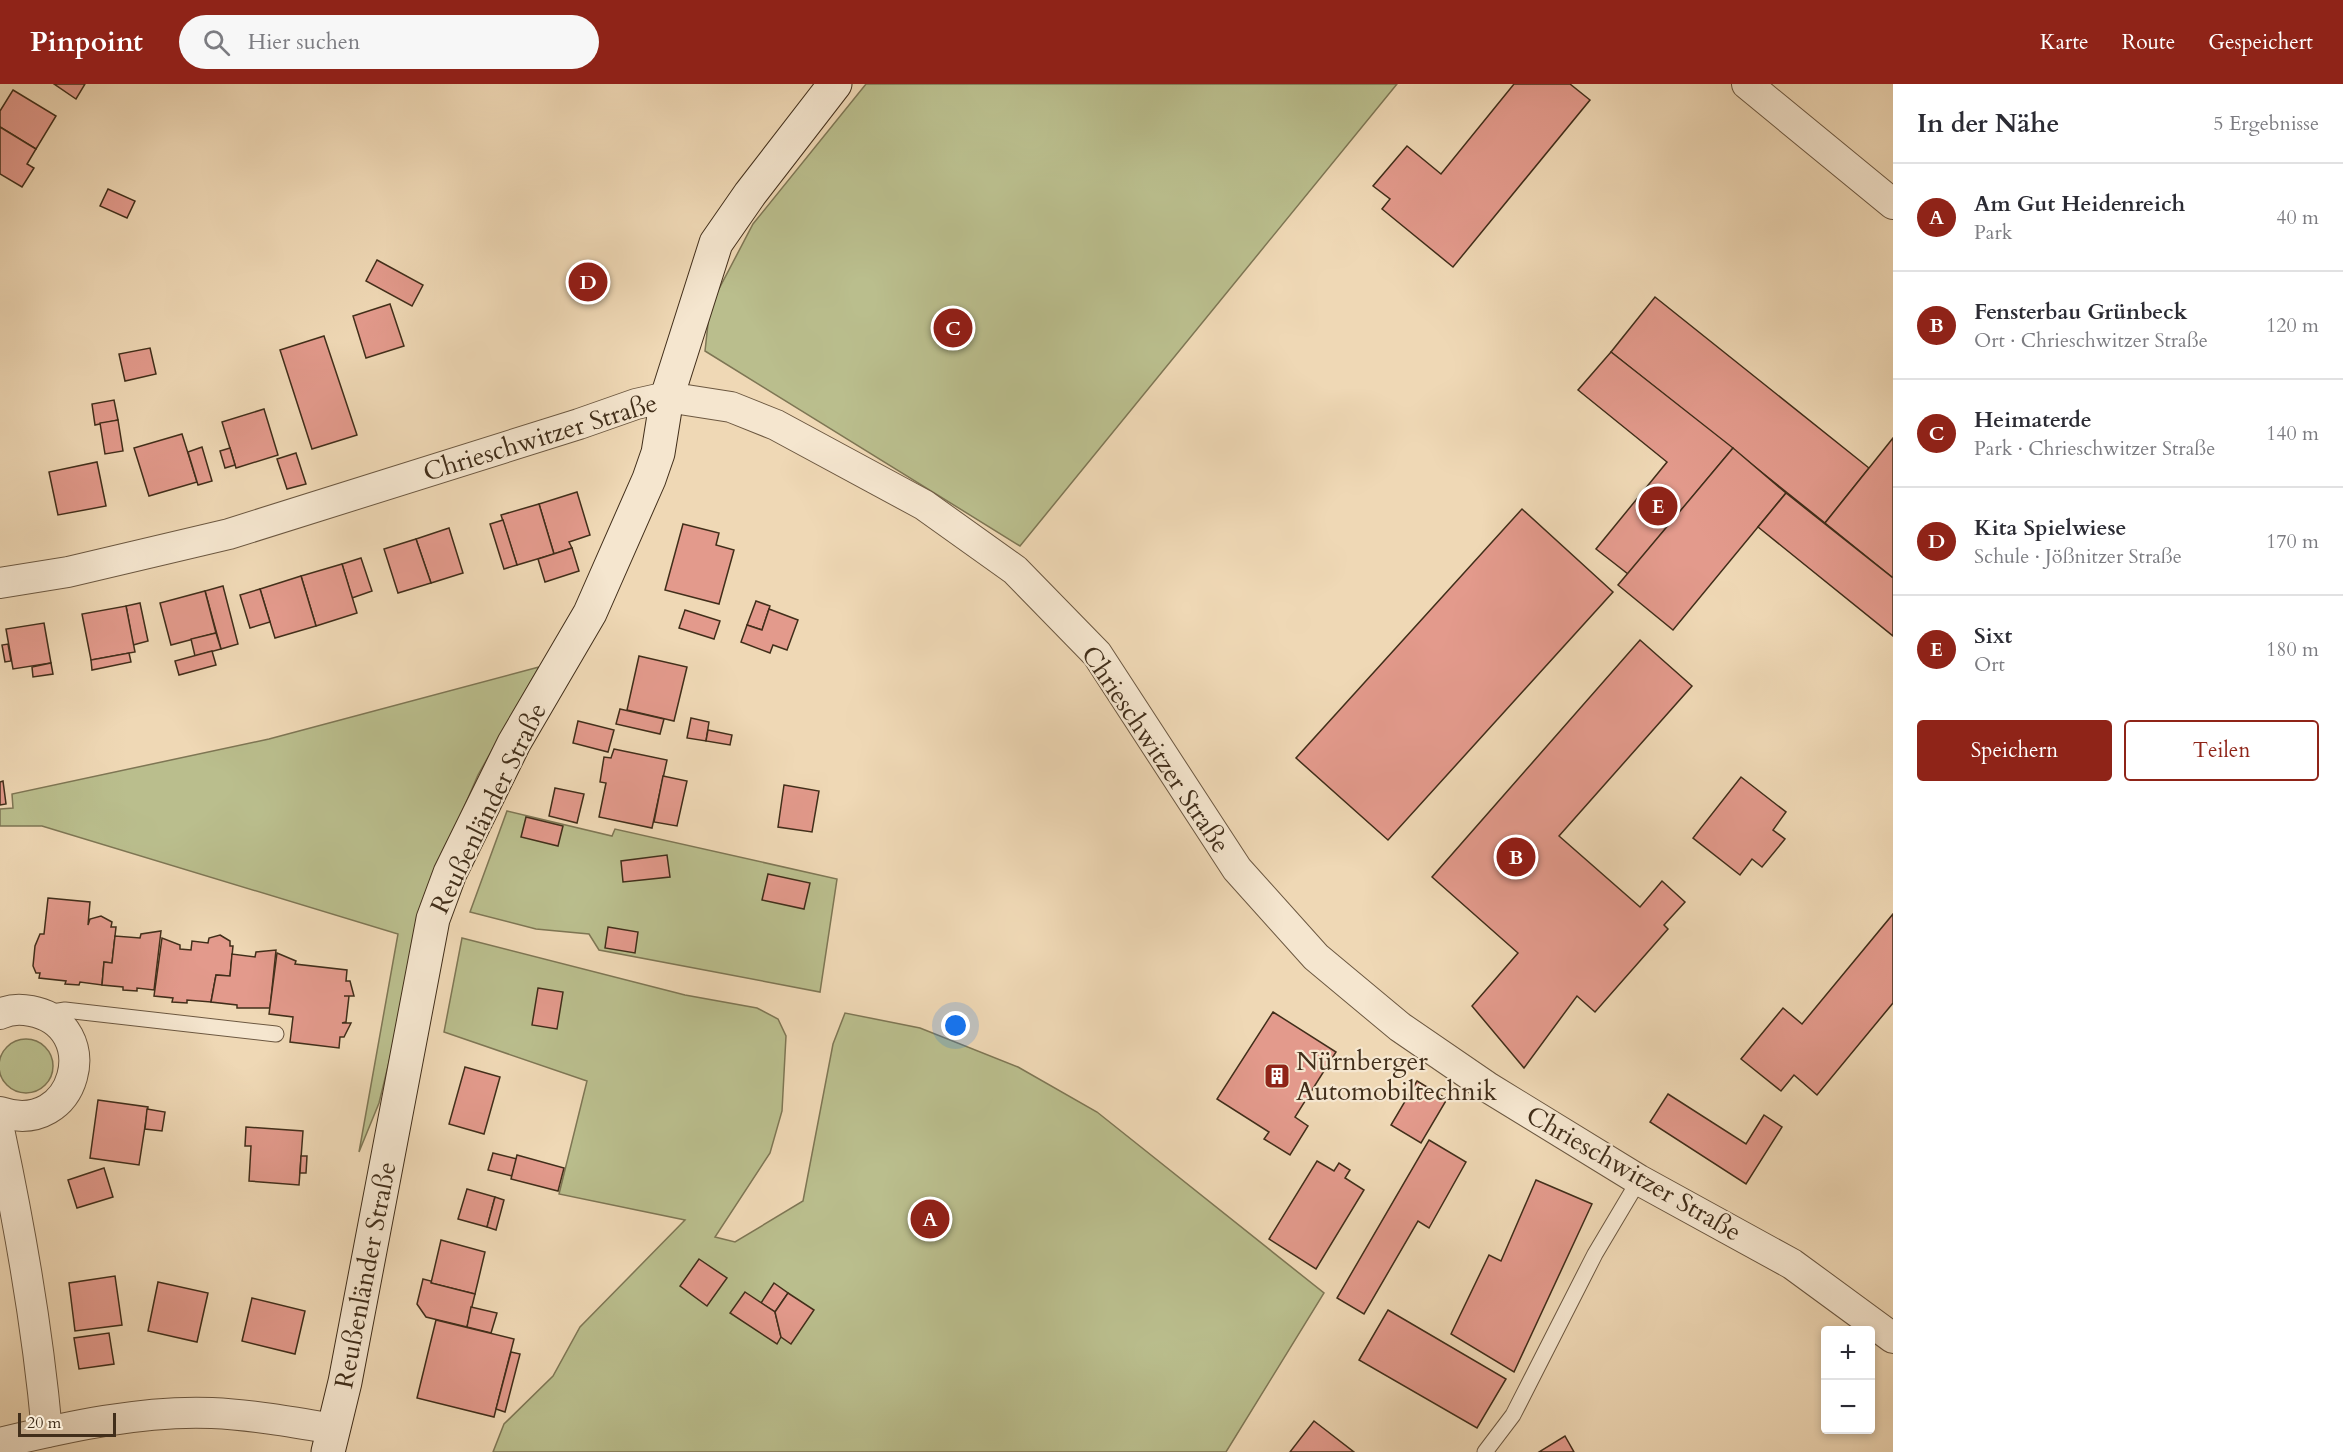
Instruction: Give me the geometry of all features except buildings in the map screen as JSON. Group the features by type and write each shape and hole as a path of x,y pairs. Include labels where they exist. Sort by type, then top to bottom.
{"street":[{"name":"Reußenländer Straße","path":"331,1441 345,1383 433,919 450,873 514,743 590,613 649,479 658,453 667,397 716,243 750,194 835,84"},
{"path":"1747,84 1893,204"},
{"name":"Chrieschwitzer Straße","path":"0,583 68,572 229,534 546,435 636,404 667,397 731,407 776,425 924,505 1015,570 1097,654 1237,868 1316,957 1400,1027 1488,1088 1639,1180 1792,1264 1893,1338"},
{"path":"0,1014 21,1009 43,1013 62,1028 72,1044 75,1059 75,1074 67,1092 57,1104 44,1112 28,1117 14,1117 0,1112"},
{"path":"0,1134 25,1260 41,1362 47,1432"},
{"path":"0,1443 105,1421 193,1413 281,1420 331,1441"}],"lane":[{"path":"43,1013 65,1010 276,1034"},
{"path":"1485,1452 1513,1415 1595,1254 1639,1180"}],"green space":[{"path":"866,84 1397,84 1020,546 705,351 710,306 753,224"},
{"path":"539,667 478,775 435,874 379,1103 359,1152 398,934 42,826 0,826 0,809 13,808 12,794 269,739"},
{"path":"507,811 612,836 615,829 837,879 820,992 599,950 589,934 536,929 470,912"},
{"path":"462,938 685,995 757,1008 778,1019 786,1036 782,1111 770,1153 715,1237 735,1242 803,1201 833,1044 845,1013 920,1028 1018,1067 1097,1112 1324,1293 1226,1452 493,1452 504,1424 553,1376 580,1327 685,1220 559,1194 587,1081 444,1032"},
{"path":"26,1039 45,1047 53,1066 45,1085 26,1093 7,1085 -1,1066 7,1047"}],"place":[{"name":"Kita Spielwiese","path":"588,282"},
{"name":"Heimaterde","path":"953,328"},
{"name":"Sixt","path":"1658,506"},
{"name":"Fensterbau Grünbeck","path":"1516,857"},
{"name":"Nürnberger Automobiltechnik","path":"1277,1076"},
{"name":"Am Gut Heidenreich","path":"930,1219"}]}
